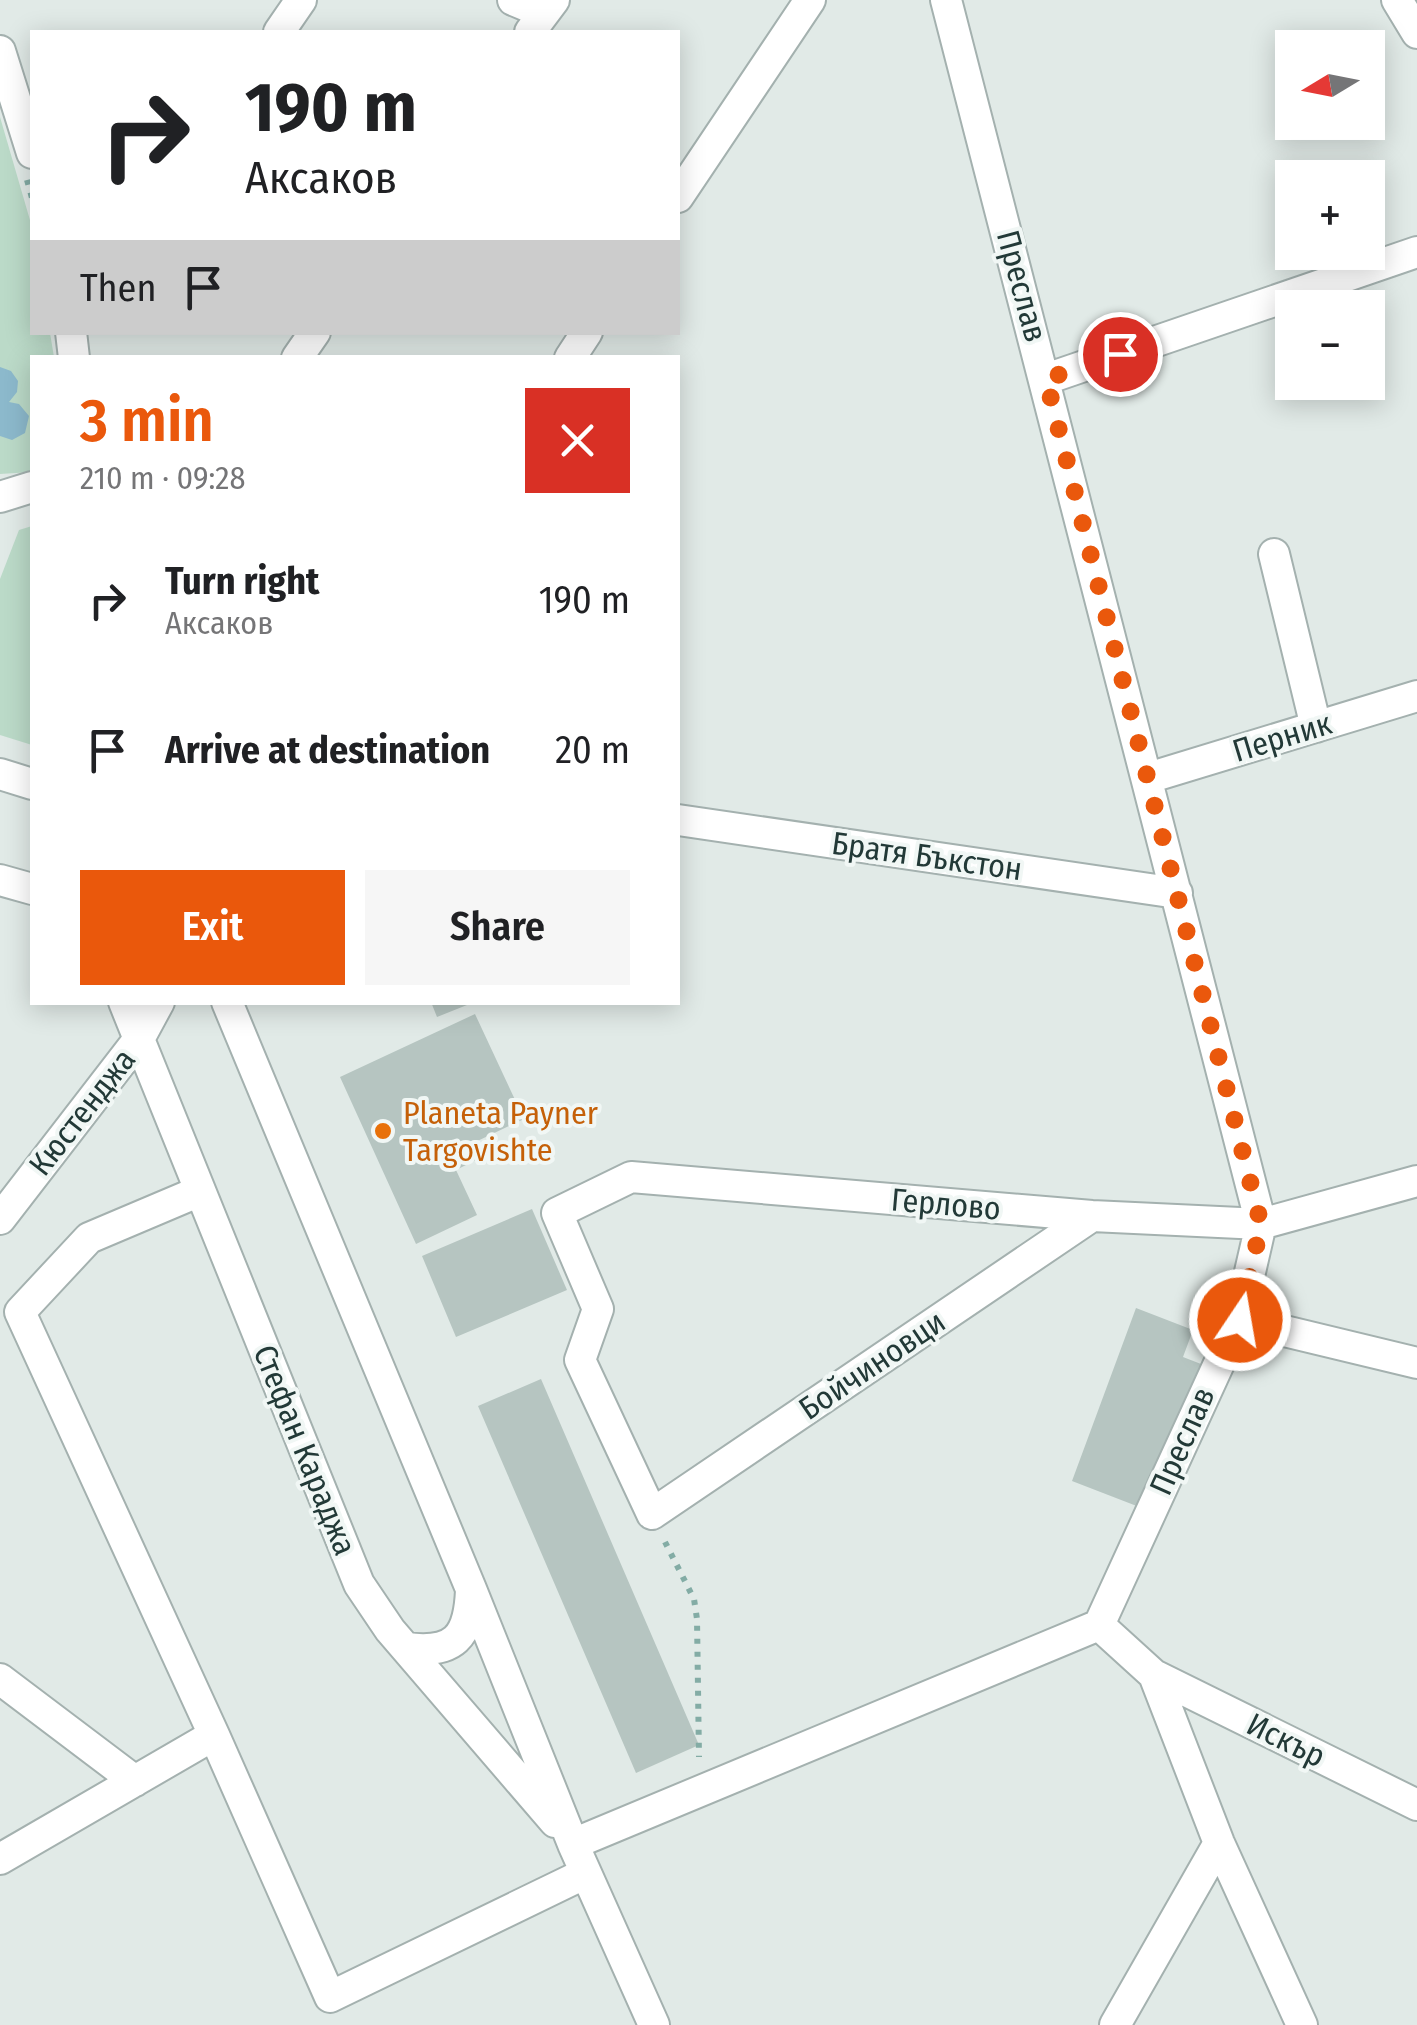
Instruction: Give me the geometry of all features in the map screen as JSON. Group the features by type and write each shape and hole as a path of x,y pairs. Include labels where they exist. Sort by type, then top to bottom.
{"street":[{"path":"279,30 301,0"},
{"path":"513,0 542,15"},
{"path":"680,195 810,0"},
{"name":"Преслав","path":"946,0 1261,1224 1240,1320 1099,1625"},
{"path":"1397,0 1417,33"},
{"path":"0,51 30,148"},
{"path":"1046,379 1417,252"},
{"path":"0,497 30,488"},
{"path":"1274,554 1316,726"},
{"name":"Перник","path":"1148,778 1417,696"},
{"path":"0,774 30,783"},
{"name":"Братя Бъкстон","path":"680,820 1176,893"},
{"path":"0,880 30,888"},
{"name":"Стефан Караджа","path":"125,1005 359,1584 390,1630 573,1844"},
{"name":"Кюстенджа","path":"0,1219 139,1039 157,1005"},
{"name":"Стефан Караджа","path":"228,1005 472,1589 573,1844 654,2025"},
{"name":"Герлово","path":"652,1514 580,1360 598,1309 557,1214 631,1177 1092,1216 1261,1224 1417,1182"},
{"path":"200,1191 89,1238 20,1312 330,1997 586,1873"},
{"name":"Бойчиновци","path":"652,1514 1092,1216"},
{"path":"1240,1320 1417,1364"},
{"path":"406,1648 434,1651 463,1634 470,1615 472,1589"},
{"path":"573,1844 1099,1625 1154,1675 1219,1843 1302,2025"},
{"name":"Искър","path":"1154,1675 1417,1805"},
{"path":"0,1679 136,1781"},
{"path":"0,1860 214,1735"},
{"path":"1115,2025 1219,1843"}],"path":[{"path":"652,1514 694,1600 698,1619 700,1791"}],"green space":[{"path":"0,117 30,220 30,335 50,335 54,355 30,355 30,472 0,474"},
{"path":"30,527 30,744 0,735 0,579 19,530"}],"water":[{"path":"0,367 11,371 18,381 17,392 9,402 19,404 29,416 25,433 12,440 0,436"}],"building":[{"path":"432,1005 467,1005 437,1017"},
{"path":"475,1014 524,1119 469,1145 476,1160 456,1170 477,1215 416,1244 340,1077"},
{"path":"532,1209 567,1290 456,1337 422,1256"},
{"path":"1136,1308 1193,1330 1183,1357 1201,1364 1147,1510 1072,1481"},
{"path":"541,1379 699,1745 636,1773 478,1406"}],"place":[{"name":"Planeta Payner Targovishte","path":"383,1131"}],"route":[{"path":"1120,354 1046,379 1261,1224 1240,1320"}]}
